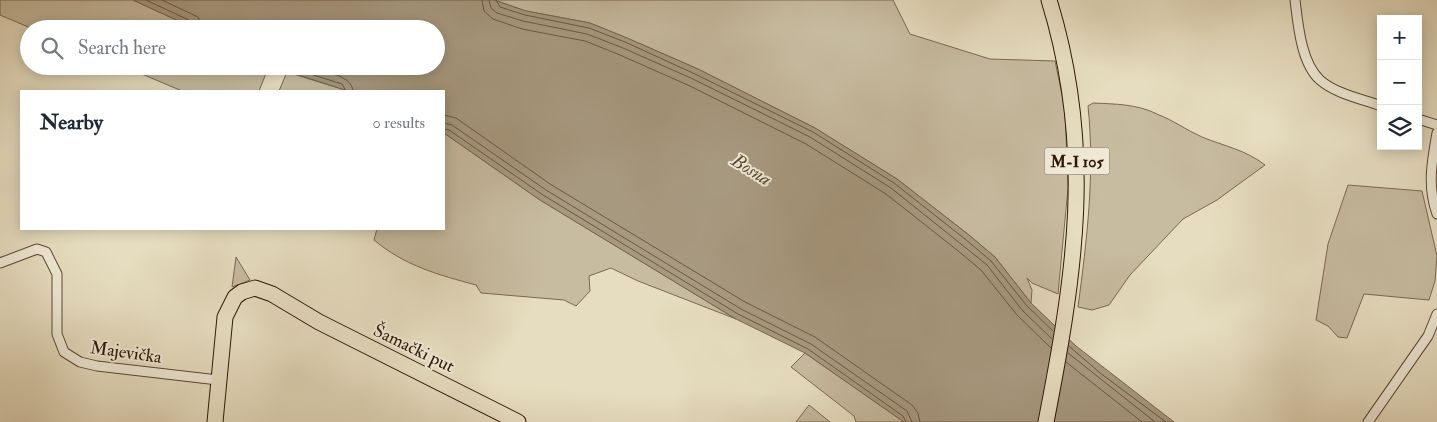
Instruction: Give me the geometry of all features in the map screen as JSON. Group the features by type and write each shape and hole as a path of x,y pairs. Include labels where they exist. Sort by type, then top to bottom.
{"main road":[{"name":"M-I 105","path":"1046,422 1065,325 1077,209 1076,136 1071,90 1058,29 1049,0"},
{"name":"Šamački put","path":"215,422 225,317 235,297 242,292 255,288 272,294 319,322 518,422"}],"street":[{"path":"1295,0 1306,53 1310,65 1320,80 1347,94 1378,105"},
{"path":"1422,120 1437,125"},
{"path":"1437,133 1430,175 1433,202 1437,214"},
{"name":"Majevička","path":"0,263 37,249 46,252 57,274 57,334 64,352 80,362 97,366 218,380"},
{"path":"1368,422 1428,336 1437,314"}],"shaded area":[{"path":"0,0 133,0 176,20 20,20 20,23 0,15"},
{"path":"494,0 893,0 910,34 990,59 1055,61 1065,109 1068,188 1058,294 1032,283 1027,278 1032,290 1031,303 995,257 969,235 897,179 815,128 698,69 590,23 526,11"},
{"path":"144,75 265,75 259,90 180,90"},
{"path":"286,75 297,75 345,90 279,90"},
{"path":"1093,103 1142,108 1169,119 1202,137 1243,152 1265,165 1217,200 1183,219 1130,275 1109,305 1092,310 1078,307 1087,231 1090,182 1091,157 1088,106"},
{"path":"445,134 540,200 736,319 638,281 611,268 589,276 590,291 576,306 564,300 481,293 476,285 410,263 374,240 377,230 445,230"},
{"path":"1348,185 1422,191 1437,256 1435,281 1429,300 1364,294 1347,338 1338,337 1328,326 1316,320 1328,244"},
{"path":"236,257 250,280 232,287"},
{"path":"805,353 904,422 856,422 854,416 791,367"},
{"path":"809,405 830,422 796,422"}],"water":[{"name":"Bosna","path":"133,0 494,0 526,11 590,23 698,69 815,128 897,179 995,257 1031,303 1076,346 1174,422 904,422 805,353 736,319 540,200 445,134 445,90 345,90 299,75 445,75 445,20 176,20"}]}
